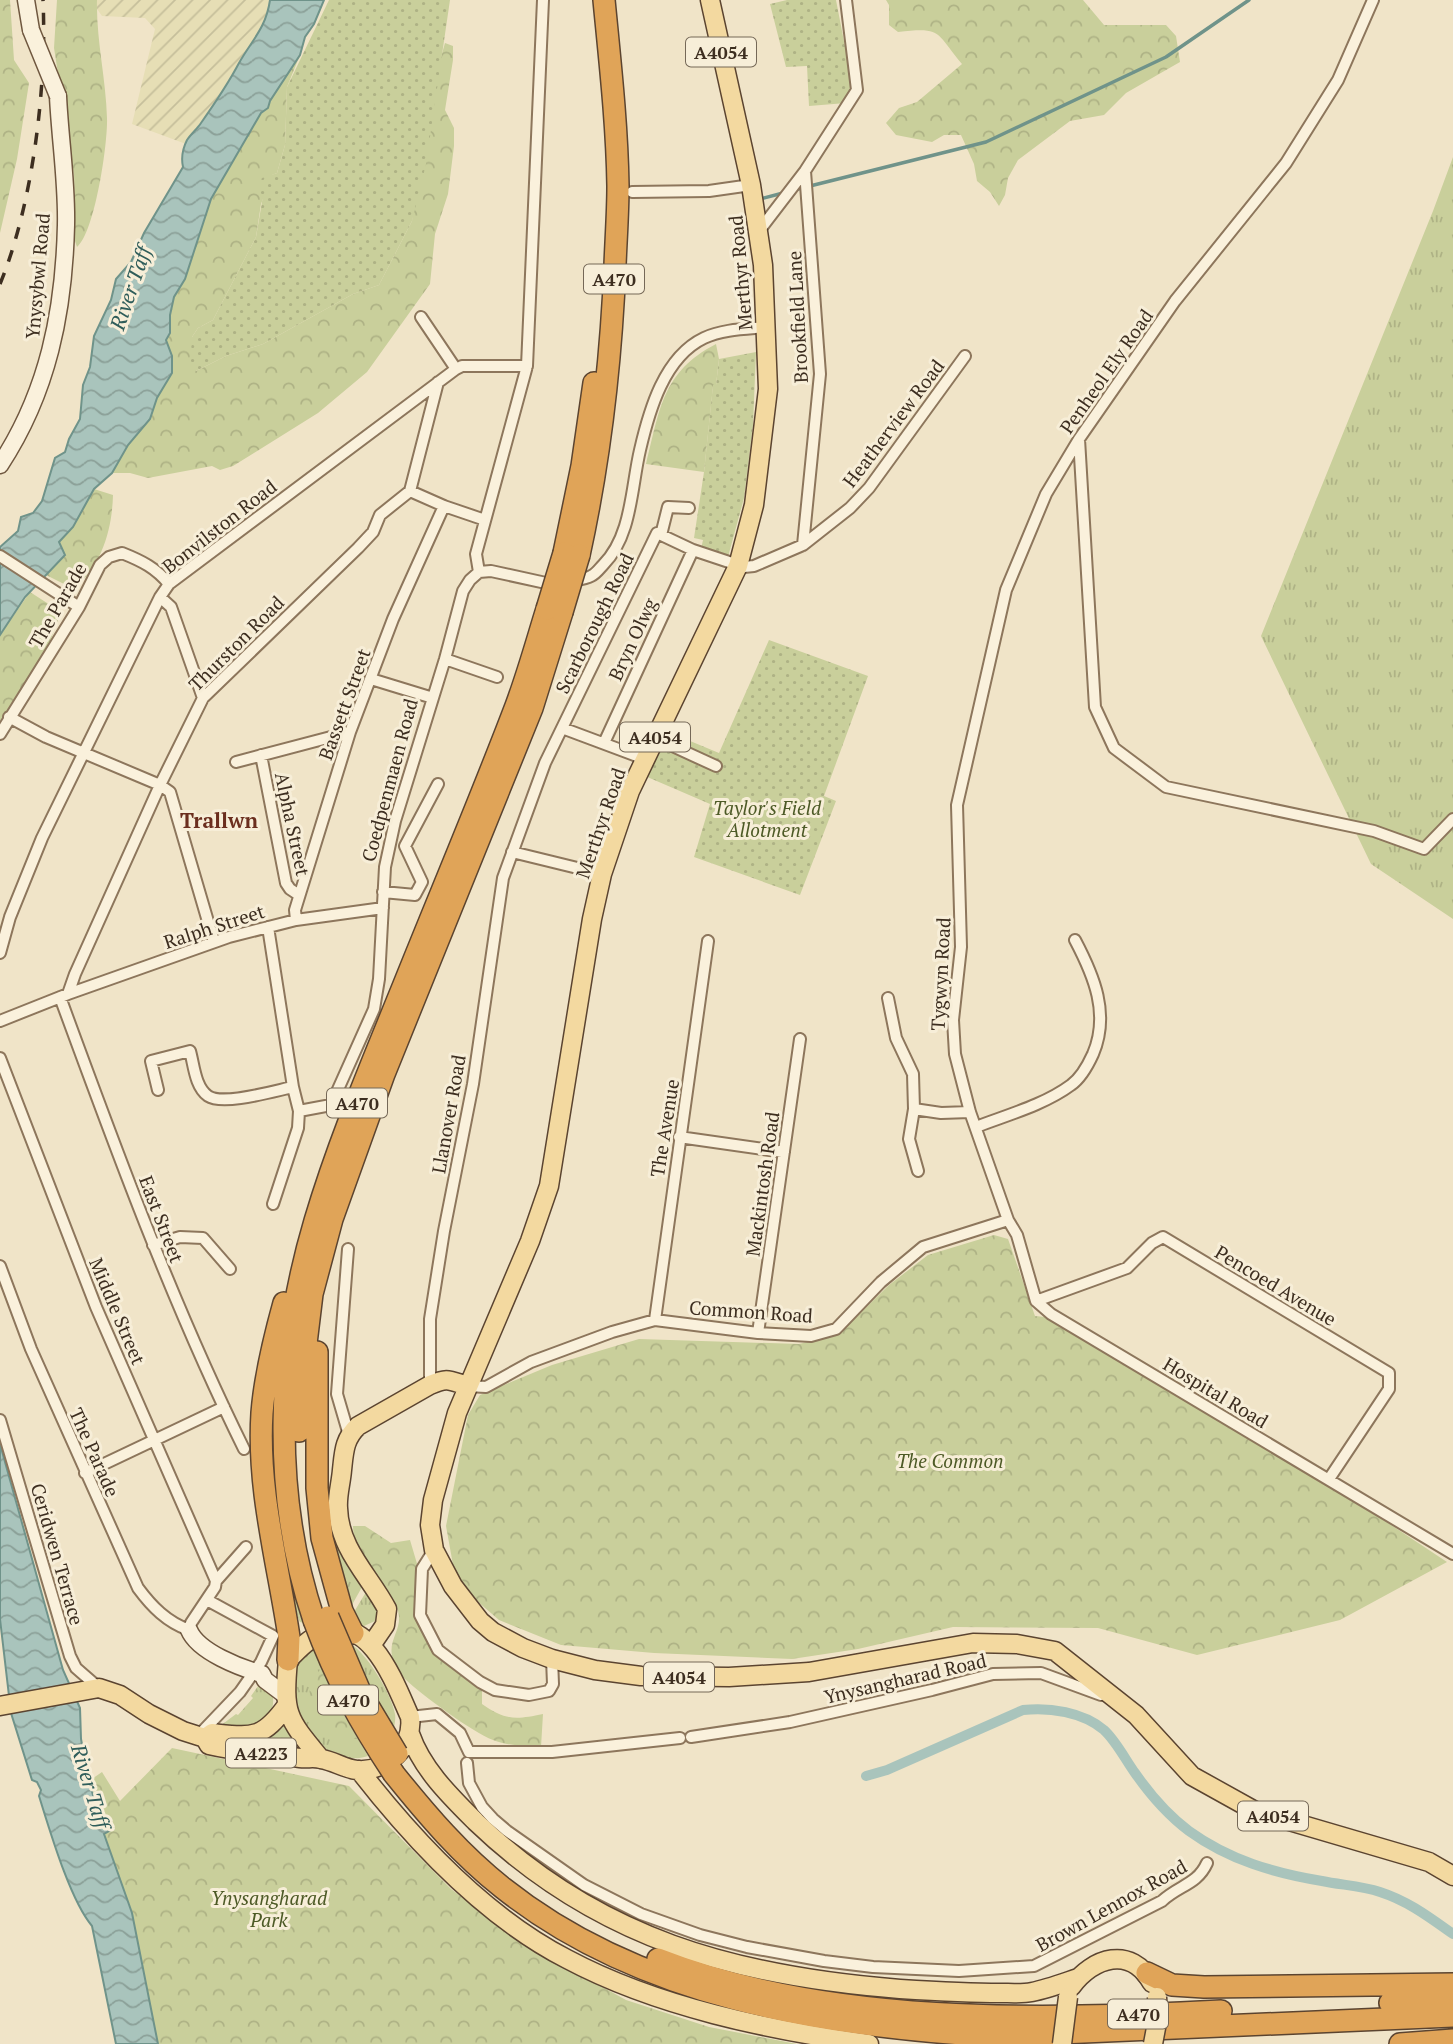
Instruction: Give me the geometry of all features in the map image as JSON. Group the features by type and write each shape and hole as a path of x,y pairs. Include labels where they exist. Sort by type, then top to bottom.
{"highway":[{"name":"A470","path":"571,554 594,383 600,299 603,189 591,0"},
{"name":"A470","path":"604,0 618,187 612,321 603,428 592,496 555,610 532,708 384,1074 345,1182 312,1294 299,1401 299,1465 308,1545 321,1617 344,1694 399,1769 429,1818 504,1889 592,1945 681,1984 801,2014 918,2032 992,2036 1453,2016"},
{"name":"A470","path":"321,1617 299,1569 290,1521 285,1467 285,1385 297,1297 315,1222 365,1081 555,610"},
{"path":"288,1660 289,1637 266,1499 262,1415 270,1358 296,1251 315,1222"},
{"path":"312,1294 319,1329 316,1369 317,1488 322,1538 342,1611 363,1639"},
{"name":"A470","path":"399,1769 432,1798 478,1848 554,1907 624,1946 681,1968 753,1988 824,2001 932,2014 1041,2017 1453,2001"},
{"name":"A470","path":"1147,1973 1172,1985 1204,1987 1453,1984"},
{"path":"1400,2044 1453,2040"}],"main road":[{"name":"Ynysybwl Road","path":"0,465 33,407 51,354 66,223 58,96 31,30 26,0"},
{"name":"Merthyr Road","path":"467,1386 530,1241 550,1186 592,919 602,874 621,817 645,759 738,566 754,505 768,389 767,327 759,231 710,0"},
{"path":"363,1639 385,1625 387,1609 352,1556 341,1529 337,1507 344,1448 349,1435 358,1426 429,1385 451,1379 467,1386"},
{"name":"A4054","path":"467,1386 433,1500 430,1525 434,1550 453,1586 480,1621 505,1639 552,1660 595,1670 641,1676 729,1677 809,1672 973,1643 1017,1644 1055,1651 1136,1715 1192,1776 1255,1811 1429,1861 1453,1876"},
{"path":"189,1630 191,1637 204,1647 237,1667 258,1673 286,1700"},
{"path":"258,1673 288,1660 310,1640 331,1630 363,1639 381,1656 422,1759 442,1787 503,1847 530,1869 608,1918 676,1947 790,1976 960,1994 1030,1992 1077,1978"},
{"path":"288,1660 286,1700 298,1733 320,1758 359,1770 377,1767 401,1751 410,1725"},
{"path":"5,1706 95,1688"},
{"name":"A4223","path":"95,1688 120,1695 149,1714 201,1737 209,1745 302,1759 320,1758"},
{"name":"A4223","path":"201,1737 212,1732 244,1735 262,1732 271,1726 286,1700"},
{"path":"359,1770 445,1868 513,1925 566,1959 620,1983 712,2014 826,2038 869,2044"},
{"path":"1062,2044 1070,1988 1092,1964 1106,1960 1130,1962 1147,1973 1157,1997 1158,2017 1153,2044"}],"street":[{"path":"543,0 527,366 476,554 479,572 491,571 555,585 592,576 610,558 620,540 628,514 640,449 659,389 671,369 687,349 705,338 722,332 767,327"},
{"path":"759,231 805,171 857,90 846,0"},
{"name":"Penheol Ely Road","path":"957,805 1006,590 1046,494 1079,439 1175,301 1286,163 1338,80 1373,0"},
{"name":"Brookfield Lane","path":"803,545 820,374 805,171"},
{"path":"632,191 709,191 751,185"},
{"path":"421,317 456,369 462,366 527,366"},
{"name":"Heatherview Road","path":"738,566 754,566 803,545 850,509 869,488 965,355"},
{"name":"Bonvilston Road","path":"0,953 10,917 42,838 160,597 169,584 456,369"},
{"path":"438,382 410,491 485,520"},
{"path":"1079,439 1094,707 1114,748 1166,787 1374,831 1424,849 1453,819"},
{"name":"Thurston Road","path":"64,996 160,785 203,698 358,548 373,532 380,515 410,491"},
{"path":"654,505 688,508"},
{"name":"Bassett Street","path":"296,920 295,910 299,895 350,732 393,619 444,506"},
{"name":"Scarborough Road","path":"512,852 545,762 659,534 668,507"},
{"path":"659,534 738,566"},
{"name":"Bryn Olwg","path":"604,743 693,550"},
{"name":"The Parade","path":"0,734 79,607 100,565 110,557 122,553 145,562 158,571 169,584"},
{"path":"0,556 79,607"},
{"name":"Coedpenmaen Road","path":"305,1110 331,1105 374,1009 379,979 385,867 395,821 463,591 479,572"},
{"path":"160,597 171,607 203,698"},
{"path":"445,659 497,677"},
{"path":"371,679 433,698"},
{"path":"9,718 46,737 160,785 170,792 214,942"},
{"path":"562,728 645,759"},
{"name":"Alpha Street","path":"236,762 350,732"},
{"path":"655,738 716,766"},
{"name":"Alpha Street","path":"261,755 286,883 290,890 299,895"},
{"path":"383,892 415,895 422,882 405,846 438,784"},
{"name":"Tygwyn Road","path":"957,805 961,947 953,1020 955,1054 970,1112 1008,1220"},
{"path":"512,852 602,874"},
{"name":"Llanover Road","path":"429,1385 430,1319 473,1084 503,878 512,852"},
{"name":"Ralph Street","path":"0,1021 214,942 296,920 383,908"},
{"path":"268,927 293,1087 305,1110 272,1204"},
{"path":"976,1127 1029,1106 1073,1084 1087,1066 1097,1045 1100,1007 1092,972 1075,940"},
{"name":"The Avenue","path":"654,1320 708,941"},
{"name":"East Street","path":"64,996 153,1245 244,1449"},
{"path":"888,998 896,1038 914,1074 914,1109 909,1139 918,1171"},
{"path":"187,1038 198,1083 206,1096 219,1101 293,1087"},
{"name":"Mackintosh Road","path":"758,1333 800,1040"},
{"path":"158,1090 151,1061 190,1051"},
{"name":"Middle Street","path":"0,1058 96,1307 214,1578"},
{"path":"914,1109 941,1113 970,1112"},
{"path":"679,1137 784,1153"},
{"path":"1008,1220 1017,1236 1036,1301"},
{"name":"Common Road","path":"467,1386 486,1387 531,1362 612,1332 654,1320 758,1333 811,1336 836,1329 881,1282 923,1247 1008,1220"},
{"path":"153,1245 180,1237 202,1238 230,1269"},
{"name":"Pencoed Avenue","path":"1036,1301 1127,1268 1152,1243 1163,1237 1389,1373 1389,1389 1329,1479"},
{"path":"348,1249 337,1394 349,1435"},
{"name":"The Parade","path":"0,1266 31,1349 138,1588 165,1618 189,1630"},
{"name":"Hospital Road","path":"1036,1301 1051,1314 1453,1554"},
{"path":"85,1473 224,1407"},
{"name":"Ceridwen Terrace","path":"0,1420 70,1656 76,1668 95,1688"},
{"path":"189,1630 207,1600 214,1578 246,1547"},
{"path":"434,1550 422,1569 420,1615 438,1650 495,1690 529,1695 549,1691 552,1684 552,1660"},
{"path":"201,1737 258,1673 274,1636 207,1600"},
{"name":"Ynysangharad Road","path":"468,1758 686,1738 804,1719 993,1674 1041,1673 1122,1704"},
{"name":"Brown Lennox Road","path":"410,1725 437,1714 460,1732 468,1758 469,1783 482,1807 507,1832 584,1885 641,1914 700,1935 824,1961 873,1967 959,1971 1034,1966 1162,1901 1171,1892 1200,1877 1207,1863"}],"shaded area":[{"path":"97,0 270,0 268,18 255,37 252,47 186,144 132,124 155,29 145,18 102,16 97,9"}],"green space":[{"path":"0,0 10,0 14,60 29,83 17,159 0,233"},
{"path":"57,0 97,0 106,103 107,130 95,206 77,247 71,229 75,206 74,175 54,48"},
{"path":"329,0 450,0 426,164 412,221 379,285 353,294 263,344 226,356 196,371 190,367 192,337 198,328 213,320 256,237 263,196 257,189 262,178 277,173 285,145 287,87"},
{"path":"787,0 836,0 853,88 846,103 809,106 807,66 786,67 770,4"},
{"path":"886,0 1083,0 1104,25 1166,25 1176,36 1180,62 1126,93 1104,115 1070,121 1018,160 1008,178 1005,195 999,206 990,192 977,181 974,164 961,135 944,135 932,142 896,135 886,123 899,108 917,102 962,64 937,34 923,30 898,32 889,25 889,5"},
{"path":"445,43 453,46 445,110 454,128 454,146 448,194 435,234 430,284 367,372 318,413 233,466 220,470 212,466 148,478 130,473 112,473 128,445 150,419 156,399 172,373 172,356 165,339 170,333 174,296 185,279 211,199 261,113 268,108 300,55 287,87 285,145 277,173 272,175 261,204 256,237 213,320 198,328 192,337 196,371 226,356 263,344 353,294 379,285 412,221 423,121"},
{"path":"1453,157 1453,919 1371,864 1261,636"},
{"path":"716,344 719,359 716,385 713,386 704,472 646,464 660,409 674,380 698,355"},
{"path":"756,352 753,425 744,498 728,557 701,549 703,540 694,538 713,385 716,385 719,359"},
{"path":"94,489 113,495 108,534 92,569 74,589 46,575 65,555 59,542 73,527"},
{"path":"30,592 61,612 48,647 0,721 0,635"},
{"name":"Taylor's Field Allotment","path":"769,640 868,676 824,796 836,801 800,895 694,857 710,804 645,776 666,731 719,753"},
{"name":"The Common","path":"994,1235 1008,1239 1035,1316 1045,1317 1373,1513 1447,1562 1340,1620 1197,1655 1098,1628 953,1627 858,1649 792,1659 654,1653 561,1645 499,1620 477,1601 455,1576 446,1526 468,1415 480,1395 552,1365 639,1339 799,1344 839,1334 889,1285 928,1255"},
{"path":"279,1343 275,1465 279,1514 304,1623 300,1622 292,1602 268,1460"},
{"path":"330,1515 335,1542 362,1587 348,1612 336,1574"},
{"path":"353,1526 365,1526 391,1543 410,1540 418,1567 417,1617 440,1658 482,1687 482,1704 490,1709 511,1717 543,1714 541,1747 505,1743 484,1736 447,1712 403,1677 392,1656 399,1623 397,1609 357,1546"},
{"path":"366,1592 378,1611 375,1621 364,1626 351,1617"},
{"path":"347,1642 362,1654 383,1685 395,1714 394,1731 379,1707"},
{"path":"314,1647 344,1715 368,1756 352,1758 338,1755 324,1748 303,1724 292,1693 293,1678 298,1665"},
{"path":"322,1667 357,1739 334,1739 315,1715 309,1685"},
{"path":"261,1682 272,1692 273,1697 268,1717 260,1725 250,1728 220,1726 238,1715 253,1698 251,1696"},
{"path":"284,1725 298,1747 211,1738"},
{"name":"Ynysangharad Park","path":"172,1748 349,1786 451,1889 525,1944 626,2000 709,2027 797,2044 158,2044 132,1913 104,1833 113,1829 102,1828 89,1781 102,1772 120,1801"}],"water":[{"name":"River Taff","path":"270,0 324,0 305,37 300,55 268,108 261,113 211,199 185,279 174,297 170,333 166,340 172,356 172,373 157,398 150,419 128,445 112,473 94,489 73,527 59,542 65,555 25,597 0,635 0,547 18,531 21,517 33,513 42,501 55,458 65,452 80,419 83,385 90,367 94,336 111,300 116,279 131,262 144,233 183,167 187,140 216,101 262,26"},
{"path":"0,1444 63,1670 80,1708 81,1739 102,1827 110,1824 113,1829 104,1834 132,1913 158,2044 116,2044 92,1926 76,1900 61,1864 39,1796 41,1790 37,1782 32,1780 11,1713 0,1619"}],"waterway":[{"path":"794,190 986,142 1166,57 1249,0"},
{"path":"760,199 783,193"},
{"path":"866,1776 887,1770 1023,1710 1055,1710 1076,1715 1104,1730 1160,1804 1204,1841 1252,1864 1269,1869 1380,1892 1418,1910 1453,1934"}],"railway":[{"path":"0,284 21,218 35,144 43,69 43,0"}],"district":[{"name":"Trallwn","path":"219,820"}]}
